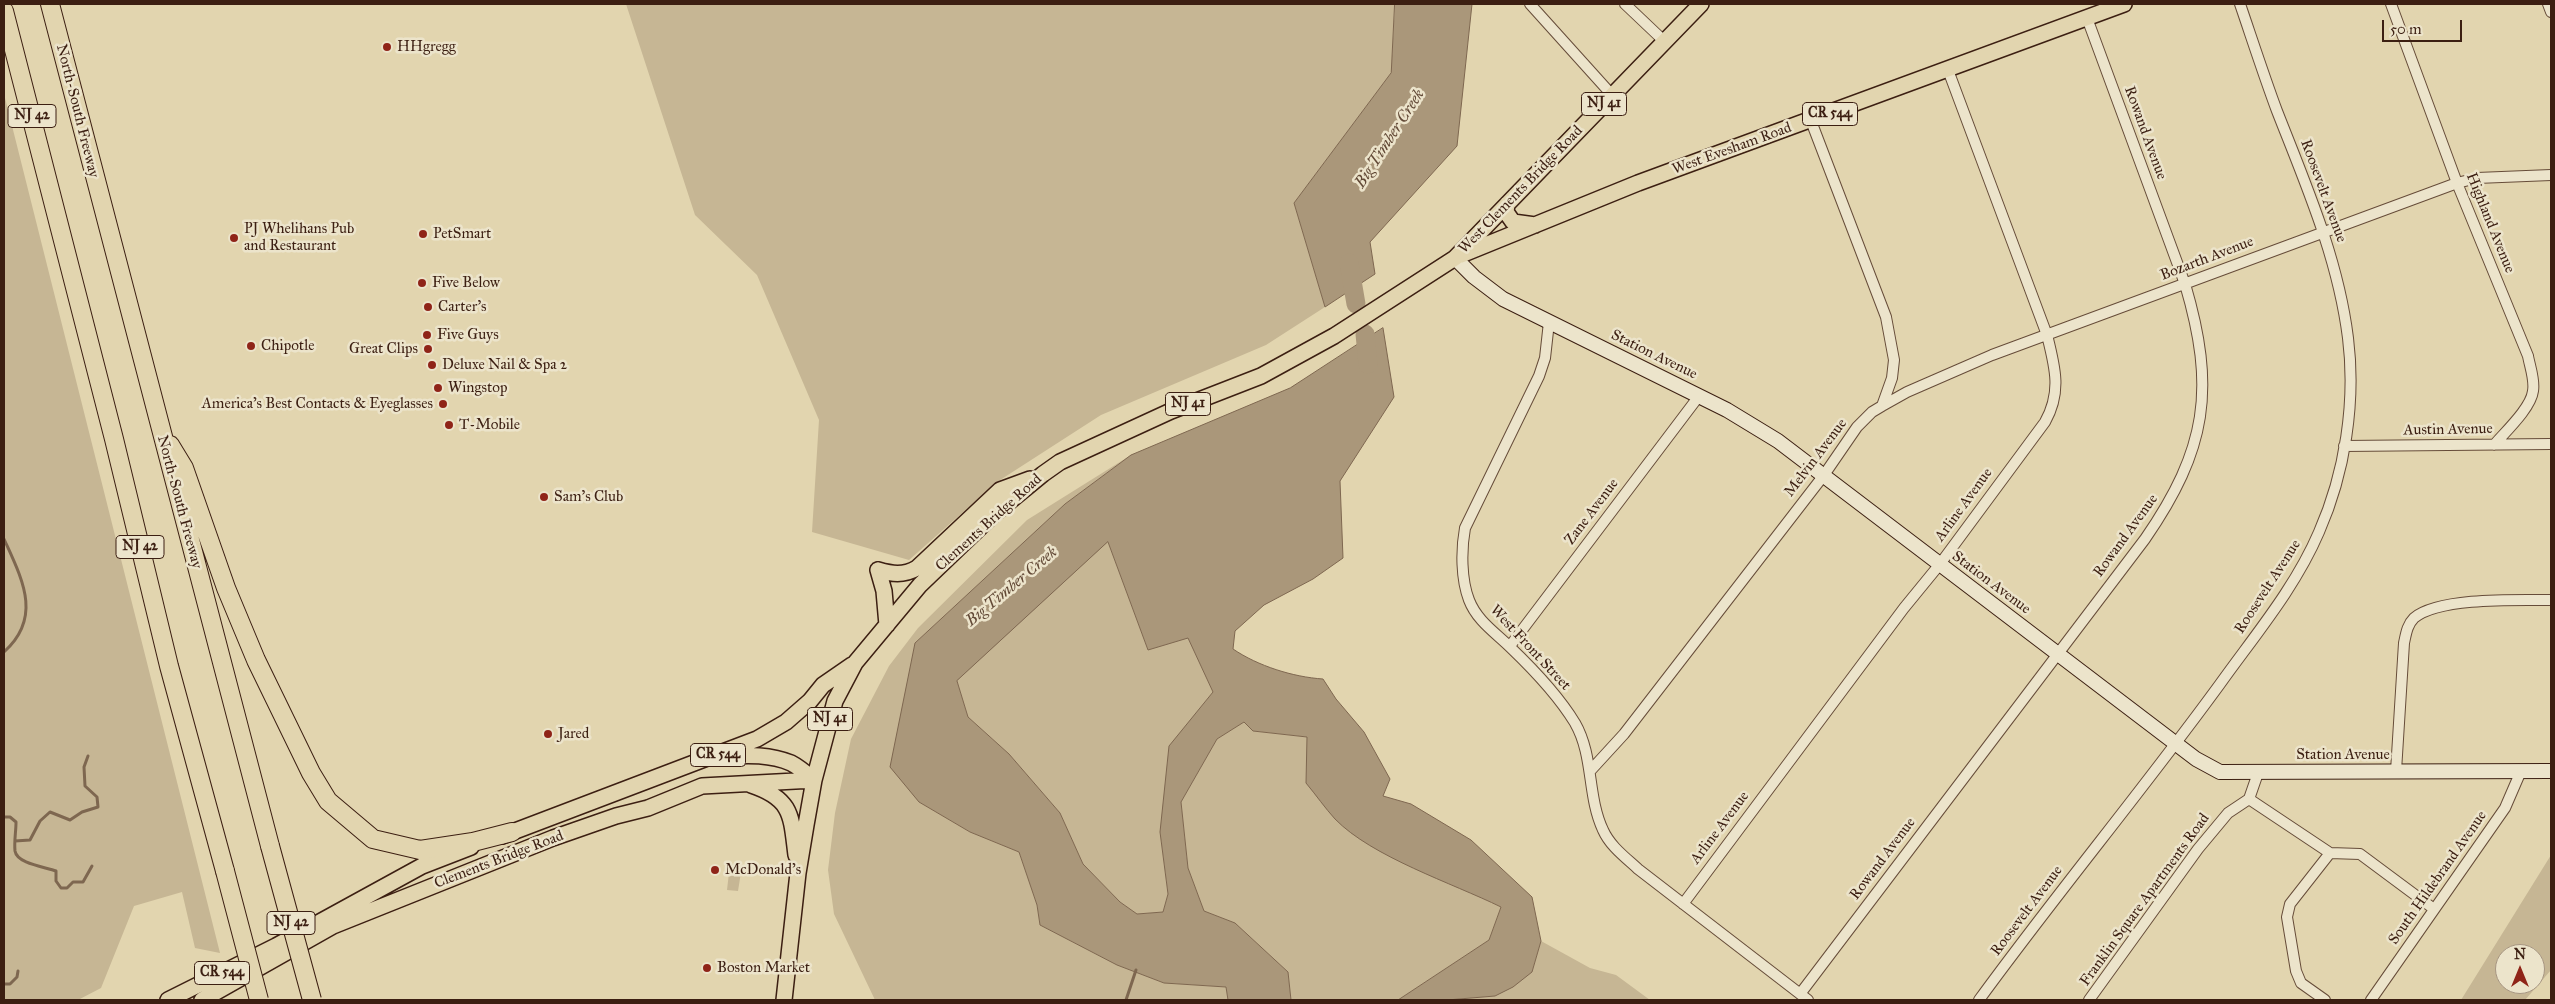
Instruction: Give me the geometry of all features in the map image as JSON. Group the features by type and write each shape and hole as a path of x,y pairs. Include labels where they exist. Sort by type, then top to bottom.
{"highway":[{"name":"North-South Freeway","path":"50,4 312,1000"},
{"name":"NJ 42","path":"4,11 112,430 169,666 259,1000"},
{"path":"160,428 184,468 226,588 256,660 311,773 328,801 373,838 420,850 473,842 512,832"}],"main road":[{"name":"West Clements Bridge Road","path":"1391,297 1455,258 1701,4"},
{"name":"West Evesham Road","path":"1455,258 1638,183 1811,121 2124,4"},
{"path":"1507,204 1506,212 1513,222 1537,225"},
{"name":"Clements Bridge Road","path":"168,1000 276,946 422,866 588,801 757,739 786,722 810,701 823,685 855,662 920,585 993,515 1060,462 1171,411 1261,376 1334,336 1391,297"},
{"path":"887,625 884,591 878,570 894,574 907,574 917,568 1000,490 1043,474"},
{"name":"Clements Bridge Road","path":"814,780 835,701 855,662"},
{"name":"Clements Bridge Road","path":"706,759 741,755 766,757 791,763 814,780"},
{"name":"Clements Bridge Road","path":"202,1000 333,926 554,838 616,816 648,808 702,786 742,782 814,780"},
{"name":"NJ 41","path":"784,1000 798,873 814,780"},
{"path":"742,782 767,790 780,798 791,817 798,873"}],"street":[{"path":"1530,4 1612,95"},
{"path":"1626,4 1664,41"},
{"name":"Roosevelt Avenue","path":"1979,1000 2025,937 2176,744 2282,599 2307,558 2332,496 2344,446 2350,368 2348,337 2339,286 2323,232 2240,4"},
{"name":"Highland Avenue","path":"2391,4 2457,183 2528,356 2534,384 2529,403 2494,445"},
{"path":"2548,4 2551,12"},
{"name":"Rowand Avenue","path":"1804,997 2166,508 2188,465 2200,427 2204,379 2195,316 2185,284 2087,18"},
{"name":"Arline Avenue","path":"1683,904 1904,608 1940,564 2052,410 2056,399 2055,368 2047,335 1948,70"},
{"path":"1811,121 1886,318 1892,340 1894,360 1892,378 1882,406"},
{"name":"Bozarth Avenue","path":"1882,406 1907,392 2047,335 2457,183 2477,178 2551,175"},
{"name":"Station Avenue","path":"1455,258 1474,277 1503,299 1727,410 1778,441 2196,759 2220,772 2551,771"},
{"name":"West Front Street","path":"1549,322 1544,358 1539,376 1465,528 1463,543 1465,582 1469,600 1478,615 1539,676 1576,724 1584,742 1591,770 1596,812 1603,831 1623,856 1804,997"},
{"name":"Zane Avenue","path":"1510,646 1699,396"},
{"name":"Melvin Avenue","path":"1591,770 1624,734 1824,476 1857,428 1872,412 1882,406"},
{"name":"Austin Avenue","path":"2344,446 2551,444"},
{"path":"2396,771 2404,643 2407,627 2413,619 2445,605 2551,600"},
{"name":"South Hildebrand Avenue","path":"2371,1000 2505,808 2521,771"},
{"path":"2258,773 2249,799 2330,853 2360,854 2434,909"},
{"name":"Franklin Square Apartments Road","path":"2092,999 2198,849 2228,814 2249,799"},
{"path":"2324,1000 2301,982 2296,971 2287,917 2290,904 2330,853"}],"shaded area":[{"path":"626,4 1395,4 1391,73 1294,203 1325,307 1266,345 1101,415 997,482 909,560 812,532 819,420 757,275 695,215"},
{"path":"4,94 220,953 195,948 182,892 134,906 101,988 78,1000 4,1000"},
{"path":"1131,455 1065,504 915,643 919,802 970,832 1019,852 1037,905 1040,925 1117,965 1164,983 1226,987 1228,1000 875,1000 834,914 828,870 835,813 851,739 889,666 918,628 1027,520"},
{"path":"1108,542 1148,650 1188,637 1213,692 1198,711 1160,832 1168,894 1163,912 1137,914 1120,902 1083,864 1060,813 1009,754 968,717 957,681"},
{"path":"1244,722 1253,731 1307,737 1402,861 1501,907 1489,940 1398,1000 1291,1000 1288,972 1235,923 1204,911 1188,868 1181,802 1217,739"},
{"path":"2551,855 2551,970 2545,977 2545,944 2496,944"},
{"path":"730,864 742,866 738,891 727,890"},
{"path":"1541,941 1590,968 1616,975 1650,1000 1447,1000 1495,996 1532,972"},
{"path":"2495,945 2495,994 2530,994 2525,1000 2461,1000"}],"water":[{"path":"1395,4 1472,4 1457,146 1370,242 1375,274 1325,307 1294,203 1391,73"},
{"path":"1383,328 1394,397 1340,481 1343,558 1313,579 1264,605 1235,631 1233,649 1253,661 1276,670 1323,679 1336,699 1364,732 1390,779 1383,796 1411,804 1471,840 1532,897 1541,941 1532,972 1513,987 1495,996 1447,1000 1398,1000 1489,940 1501,907 1391,857 1351,833 1335,819 1306,783 1307,737 1253,731 1244,722 1217,739 1181,802 1188,868 1204,911 1235,923 1288,972 1291,1000 1228,1000 1226,987 1164,983 1117,965 1040,925 1037,905 1019,852 970,832 919,802 890,767 915,643 1065,504 1131,455 1290,388","holes":["1108,542 1148,650 1188,638 1213,692 1169,746 1160,832 1168,894 1163,912 1137,914 1120,902 1083,864 1060,813 1009,754 968,717 957,681"]}],"waterway":[{"name":"Big Timber Creek","path":"1349,263 1356,304"},
{"name":"Big Timber Creek","path":"1365,334 1368,364"},
{"path":"4,539 22,583 26,611 23,625 16,639 4,652"},
{"path":"15,841 30,840 40,821 50,812 70,820 82,812 98,807 97,797 85,786 84,767 88,756"},
{"path":"4,817 10,817 16,822 15,851 17,855 26,862 56,871 56,881 61,888 67,888 73,882 83,882 92,866"},
{"path":"1126,1000 1136,970"},
{"path":"4,984 10,984 17,977 18,971"}],"place":[{"name":"HHgregg","path":"387,47"},
{"name":"PetSmart","path":"423,234"},
{"name":"PJ Whelihans Pub and Restaurant","path":"234,238"},
{"name":"Five Below","path":"422,283"},
{"name":"Carter's","path":"428,307"},
{"name":"Five Guys","path":"427,335"},
{"name":"Chipotle","path":"251,346"},
{"name":"Great Clips","path":"428,349"},
{"name":"Deluxe Nail & Spa 2","path":"432,365"},
{"name":"Wingstop","path":"438,388"},
{"name":"America's Best Contacts & Eyeglasses","path":"443,404"},
{"name":"T-Mobile","path":"449,425"},
{"name":"Sam's Club","path":"544,497"},
{"name":"Jared","path":"548,734"},
{"name":"McDonald's","path":"715,870"},
{"name":"Boston Market","path":"707,968"}]}
